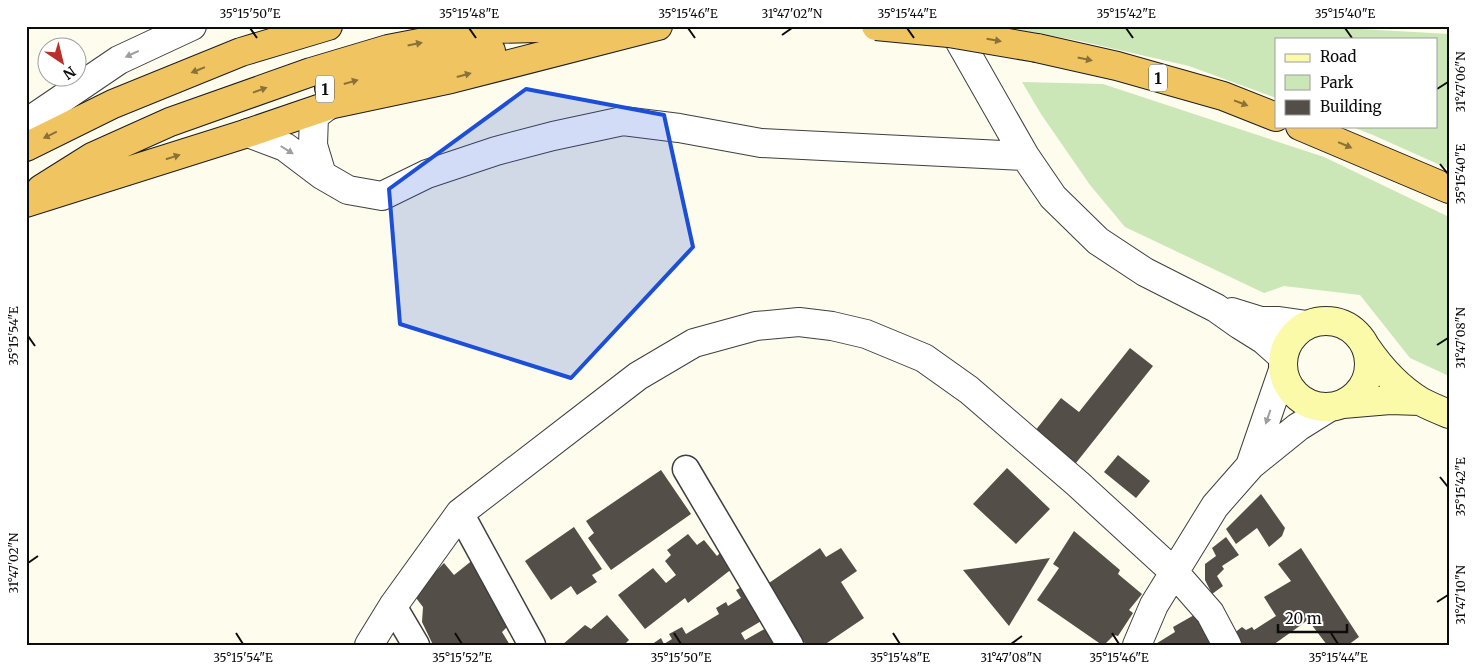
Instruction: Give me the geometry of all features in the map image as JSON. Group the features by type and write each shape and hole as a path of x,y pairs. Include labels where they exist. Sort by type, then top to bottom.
{"highway":[{"path":"26,147 113,104 214,63 242,52 328,26"},
{"name":"1","path":"876,26 949,33 1037,48 1126,68 1223,96 1275,117"},
{"path":"26,201 248,133 333,104 451,78 648,28"},
{"name":"1","path":"26,201 166,139 395,69 546,41 648,28"},
{"path":"1305,128 1449,189"}],"main road":[{"path":"1420,401 1390,400 1317,406 1305,402 1295,394 1287,383 1283,364 1287,344 1296,333 1307,325 1321,321 1335,322 1348,327 1359,336 1381,368 1395,383 1420,401 1449,414"},
{"path":"1337,405 1354,397 1363,387 1368,375 1369,361 1366,348"}],"street":[{"path":"26,123 119,60 192,26"},
{"path":"951,26 1026,156 1053,197 1098,241 1145,272 1216,308 1264,340 1283,364 1251,465"},
{"path":"322,175 313,146 314,116 326,107"},
{"path":"248,133 285,147 322,175 348,190 382,196 427,174 496,151 623,121 678,128 760,143 1026,156"},
{"path":"1216,308 1261,320 1307,325"},
{"path":"369,645 393,606 460,513 638,376 694,343 756,326 799,322 832,326 866,334 924,358 969,390 1078,484 1174,572 1210,613 1227,645"},
{"path":"1137,645 1154,605 1215,506 1251,465 1298,427 1337,405"},
{"path":"686,469 790,645"},
{"path":"460,513 532,645"},
{"path":"393,606 416,645"}],"highlighted area":[{"path":"526,89 664,115 693,247 571,378 400,324 389,189"}],"green space":[{"path":"996,26 1308,26 1449,34 1449,169 1355,128 1438,128 1438,38 1275,38 1275,98 1189,66 1080,41"},
{"path":"1022,82 1103,84 1324,157 1449,217 1449,376 1410,358 1360,295 1284,286 1264,293 1125,227 1090,185 1041,114"}],"building":[{"path":"1130,348 1153,366 1072,468 1031,436 1061,398 1079,412"},
{"path":"1118,455 1150,481 1136,498 1104,472"},
{"path":"1007,468 1050,509 1016,544 973,504"},
{"path":"661,470 691,514 611,570 588,538 594,533 586,521"},
{"path":"1261,494 1285,528 1282,536 1269,547 1257,528 1236,544 1226,529"},
{"path":"574,527 602,569 592,575 597,582 577,595 571,586 551,600 525,561"},
{"path":"1074,531 1120,570 1118,574 1142,594 1129,610 1133,613 1118,636 1114,635 1104,645 1037,600 1059,568 1053,564"},
{"path":"688,534 697,545 704,540 717,556 721,552 733,568 688,603 685,598 645,629 618,595 653,568 666,583 676,575 665,561 671,555 667,550"},
{"path":"1226,537 1239,555 1222,566 1224,569 1217,576 1223,586 1212,594 1205,580 1205,564 1216,556 1212,548"},
{"path":"820,548 826,557 841,548 857,571 841,582 864,618 824,645 806,645 766,585"},
{"path":"1301,548 1359,637 1348,645 1327,645 1308,620 1273,645 1235,645 1229,637 1242,627 1246,630 1252,627 1254,630 1276,616 1264,597 1291,581 1278,564"},
{"path":"1050,558 1009,626 963,570"},
{"path":"474,559 507,627 502,632 510,645 433,645 422,622 423,607 413,594 444,563 454,575"},
{"path":"747,584 763,620 741,633 745,640 768,627 779,645 651,645 661,638 664,644 672,639 669,634 682,627 686,634 719,614 716,608 726,602 728,606 741,598 736,590"},
{"path":"1196,614 1213,645 1154,645 1175,632 1173,627"},
{"path":"607,615 629,640 624,645 562,645 585,625 591,629"}]}
